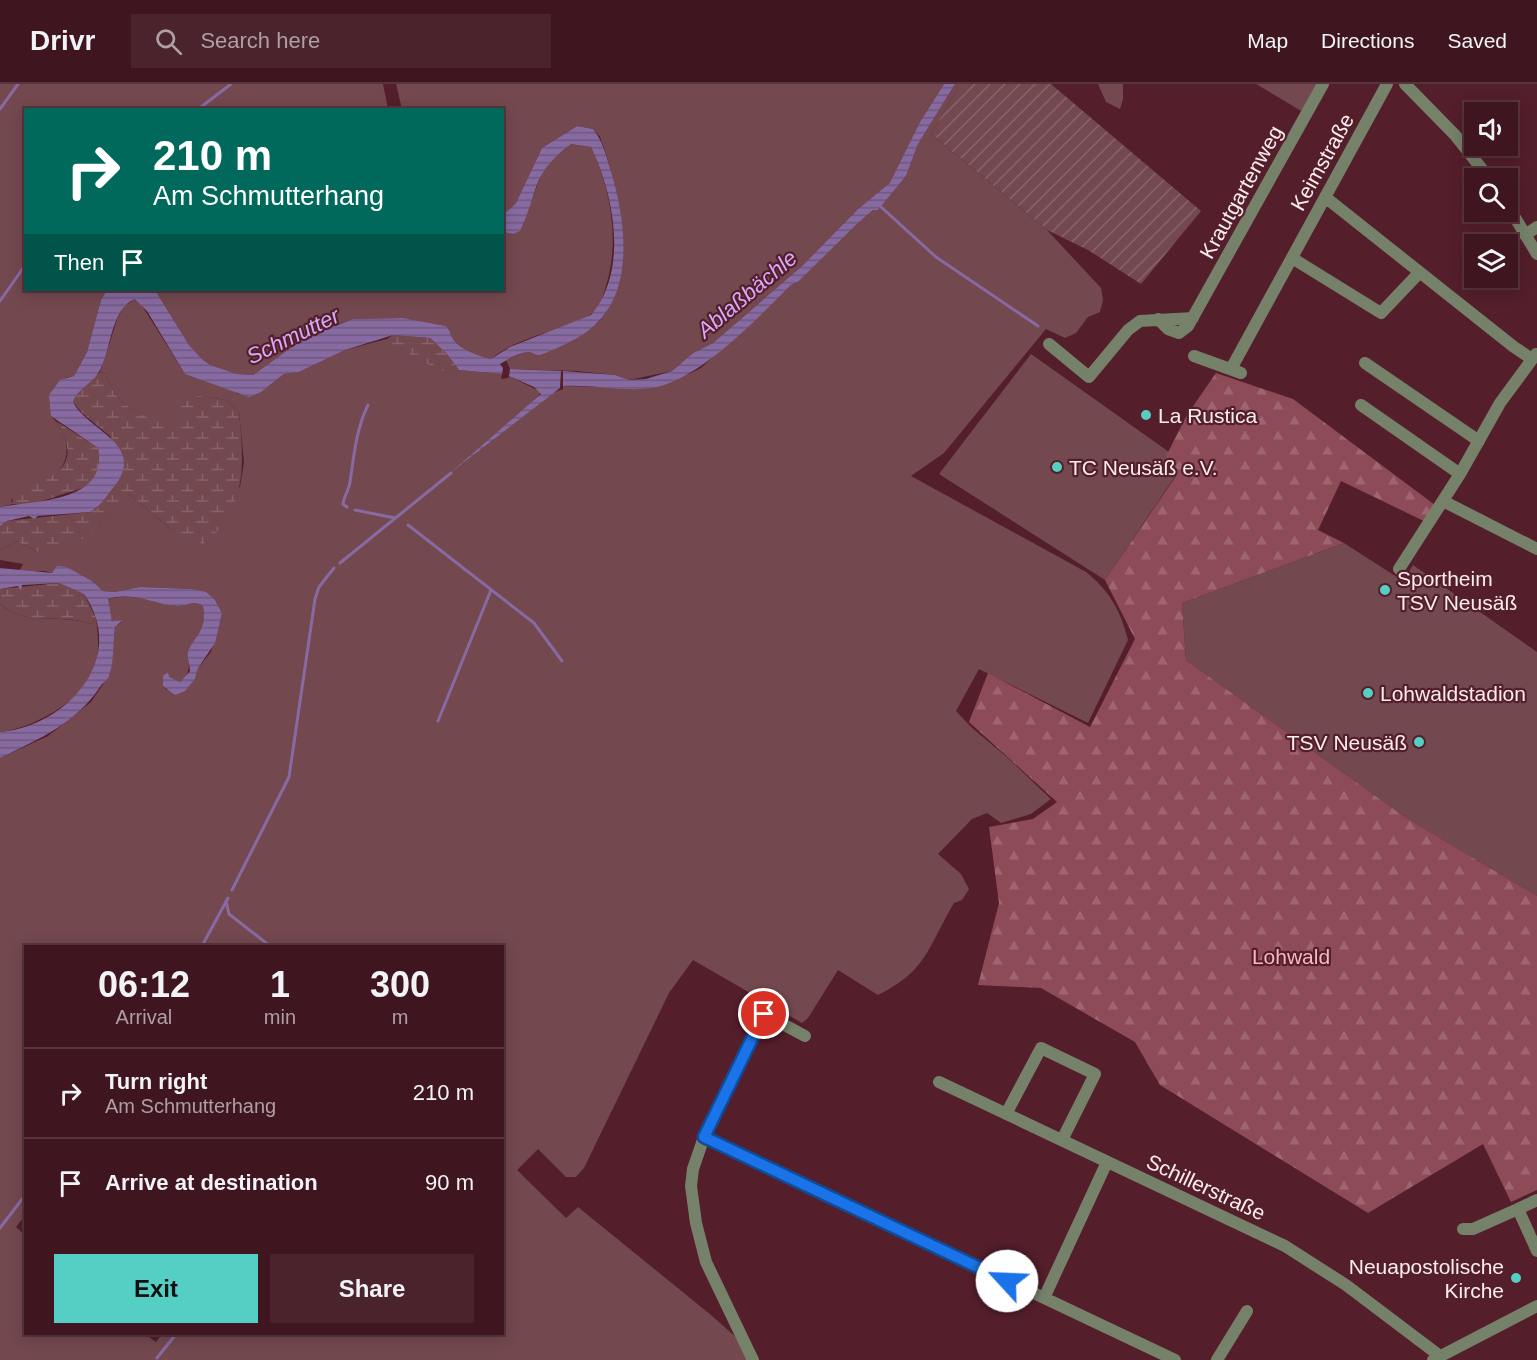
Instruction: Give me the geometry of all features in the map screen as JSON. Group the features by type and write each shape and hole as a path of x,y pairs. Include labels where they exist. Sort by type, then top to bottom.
{"street":[{"name":"Krautgartenweg","path":"1049,345 1089,377 1133,326 1140,321 1193,318 1323,84"},
{"name":"Keimstraße","path":"1194,356 1236,371 1292,258 1387,84"},
{"path":"1405,84 1455,135 1481,168"},
{"path":"1325,197 1419,273 1535,356 1500,403 1460,474 1399,569"},
{"path":"1517,222 1537,254"},
{"path":"1525,235 1537,227"},
{"path":"1292,258 1381,313 1419,273"},
{"path":"1365,363 1479,441"},
{"path":"1361,405 1460,474"},
{"path":"1443,501 1537,549"},
{"path":"753,1360 713,1279 696,1223 691,1186 693,1169 704,1137 764,1014 805,1036"},
{"path":"1006,1114 1041,1048 1095,1074 1062,1140"},
{"name":"Schillerstraße","path":"939,1082 1285,1246 1364,1298 1437,1358"},
{"path":"704,1137 1175,1360"},
{"path":"1044,1298 1107,1162"},
{"path":"1463,1229 1473,1228 1537,1200"},
{"path":"1518,1209 1537,1251"},
{"path":"1437,1358 1537,1306"},
{"path":"1216,1360 1247,1311"}],"green space":[{"path":"0,84 383,84 388,108 24,108 24,291 106,291 101,300 87,352 74,376 65,378 51,416 58,424 66,442 65,460 54,476 19,494 11,500 13,504 0,507"},
{"path":"396,84 944,84 920,122 891,183 858,209 802,266 713,343 693,353 672,371 629,380 615,375 577,371 510,369 506,360 528,352 541,354 583,334 602,317 615,295 621,270 620,213 608,159 600,137 593,129 577,126 542,148 516,203 504,214 504,108 402,108"},
{"path":"955,84 960,84 931,134 1047,230 1101,288 1103,300 1100,312 1088,317 1076,333 1065,338 1046,329 944,453 911,476 1086,572 1113,602 1128,640 1088,723 979,669 956,711 1051,799 1031,814 1001,823 987,813 972,819 938,854 961,874 969,889 962,900 954,903 925,956 907,977 878,995 838,970 808,1018 802,1023 693,960 669,993 584,1168 576,1177 566,1177 538,1149 517,1170 566,1218 578,1207 711,1315 738,1339 749,1360 0,1360 0,758 48,736 91,702 110,674 115,627 122,622 112,621 107,600 134,597 168,605 181,606 196,603 203,606 203,625 189,652 187,673 180,682 163,676 163,686 167,690 195,679 198,668 211,652 222,613 215,600 192,589 140,587 114,592 103,591 92,581 67,567 58,567 52,573 19,572 23,564 0,560 0,550 16,541 38,552 95,530 123,495 129,494 172,530 240,487 244,462 239,412 226,400 195,395 180,416 166,426 129,407 115,393 107,374 100,372 118,317 124,306 135,299 139,301 185,374 233,389 238,394 269,386 284,374 299,372 345,350 387,339 402,349 456,375 459,370 502,374 501,379 509,376 541,392 532,404 456,469 550,394 563,389 563,386 650,388 701,368 791,285 798,282 857,224 873,210 878,210 906,176 918,144"},
{"path":"960,84 1051,84 1201,211 1141,284 1088,250 1047,230 931,134"},
{"path":"1098,84 1123,84 1120,109 1106,102"},
{"path":"1256,84 1319,84 1303,112"},
{"path":"571,144 591,147 598,163 608,197 613,233 610,268 603,295 592,314 564,327 513,345 491,359 464,349 456,343 446,326 402,318 353,319 336,326 320,327 253,375 237,374 209,365 203,360 189,345 156,291 504,291 504,232 513,234 520,230 543,170 550,161"},
{"path":"393,335 430,338 447,354 459,370 456,375 430,365 388,341 387,339"},
{"name":"TC Neusäß e.V.","path":"1031,354 1169,452 1164,460 1176,475 1105,580 939,474"},
{"path":"100,372 107,374 115,393 129,407 166,425 180,416 180,406 195,395 226,400 239,412 242,467 240,484 228,516 218,531 203,544 172,530 129,494 123,496 95,530 63,549 38,552 16,541 0,550 0,526 7,521 90,512 97,508 116,484 111,437 82,413 73,402 75,396"},
{"name":"Lohwald","path":"1216,373 1293,399 1435,505 1428,523 1341,481 1318,530 1344,543 1182,603 1186,660 1405,817 1537,896 1537,1190 1511,1202 1483,1144 1368,1213 1160,1085 1135,1042 1041,988 978,985 999,903 989,827 1033,819 1057,802 969,722 988,673 1090,727 1135,639 1105,580 1176,476 1164,460 1187,415"},
{"path":"56,421 98,448 100,462 95,479 83,488 50,499 29,504 13,504 12,496 50,476 65,462 68,451 65,438"},
{"name":"TSV Neusäß","path":"1344,543 1403,581 1413,565 1537,652 1537,896 1405,817 1186,660 1182,603"},
{"path":"59,583 84,594 96,618 91,624 68,619 22,616 0,604 0,589"},
{"path":"0,604 10,611 32,618 68,619 91,624 96,618 98,644 94,670 88,681 68,702 40,719 12,730 0,732"}],"shaded area":[{"path":"944,84 955,84 918,144 906,176 878,210 873,210 857,224 798,282 791,285 726,347 688,374 651,388 563,386 563,371 615,375 629,380 646,379 672,371 693,353 713,343 802,266 858,209 890,183 920,122"},
{"path":"577,126 593,129 602,144 616,191 623,235 620,280 613,300 602,318 585,333 543,354 526,352 518,354 500,364 503,368 502,374 459,370 447,354 430,338 393,335 345,350 299,372 284,374 261,392 249,397 185,374 147,311 135,299 127,304 116,320 104,362 97,375 78,393 73,402 80,412 112,439 120,449 124,460 122,473 103,502 90,512 38,516 34,519 29,516 7,521 0,526 0,507 66,496 81,489 92,479 98,466 98,448 51,416 49,395 60,380 74,376 87,352 101,300 106,291 156,291 189,345 203,360 210,365 237,374 253,375 320,327 336,326 353,319 403,318 446,326 456,343 464,349 491,359 510,347 591,315 603,297 610,277 614,255 614,232 606,187 591,147 571,144 558,155 548,165 537,184 520,231 513,234 504,232 504,214 516,203 542,148"},
{"path":"510,369 561,371 560,388 449,474 541,394 534,387 509,376"},
{"path":"57,566 67,567 92,581 103,591 114,592 140,587 192,589 206,592 215,600 222,613 215,643 198,668 195,679 185,691 175,695 163,686 163,676 168,672 169,677 180,682 190,671 188,653 203,625 203,606 193,603 168,605 126,596 108,599 112,621 123,620 115,627 108,678 90,700 68,721 0,758 0,732 24,727 47,717 67,703 84,685 95,665 99,642 96,618 84,594 59,583 22,585 21,591 18,586 0,589 0,568 52,573"}],"waterway":[{"path":"0,109 18,84"},
{"path":"200,108 231,84"},
{"path":"880,206 936,257 1038,326"},
{"path":"0,301 24,267"},
{"path":"347,507 343,504 349,485 358,433 368,405"},
{"path":"340,563 451,473"},
{"path":"355,510 395,518"},
{"path":"408,525 534,623 562,661"},
{"path":"232,890 289,777 315,599 319,587 334,568"},
{"path":"438,721 491,590"},
{"path":"203,945 228,898"},
{"path":"226,901 229,914 269,945"},
{"path":"0,1228 24,1197"},
{"path":"157,1358 175,1335"}],"place":[{"name":"La Rustica","path":"1146,415"},
{"name":"TC Neusäß e.V.","path":"1057,467"},
{"name":"Sportheim TSV Neusäß","path":"1385,590"},
{"name":"Lohwaldstadion","path":"1368,693"},
{"name":"TSV Neusäß","path":"1419,742"},
{"name":"Neuapostolische Kirche","path":"1516,1278"}],"route":[{"path":"764,1014 704,1137 1007,1281"}],"water label":[{"name":"Ablaßbächle","path":"747,294"},
{"name":"Schmutter","path":"293,336"}]}
